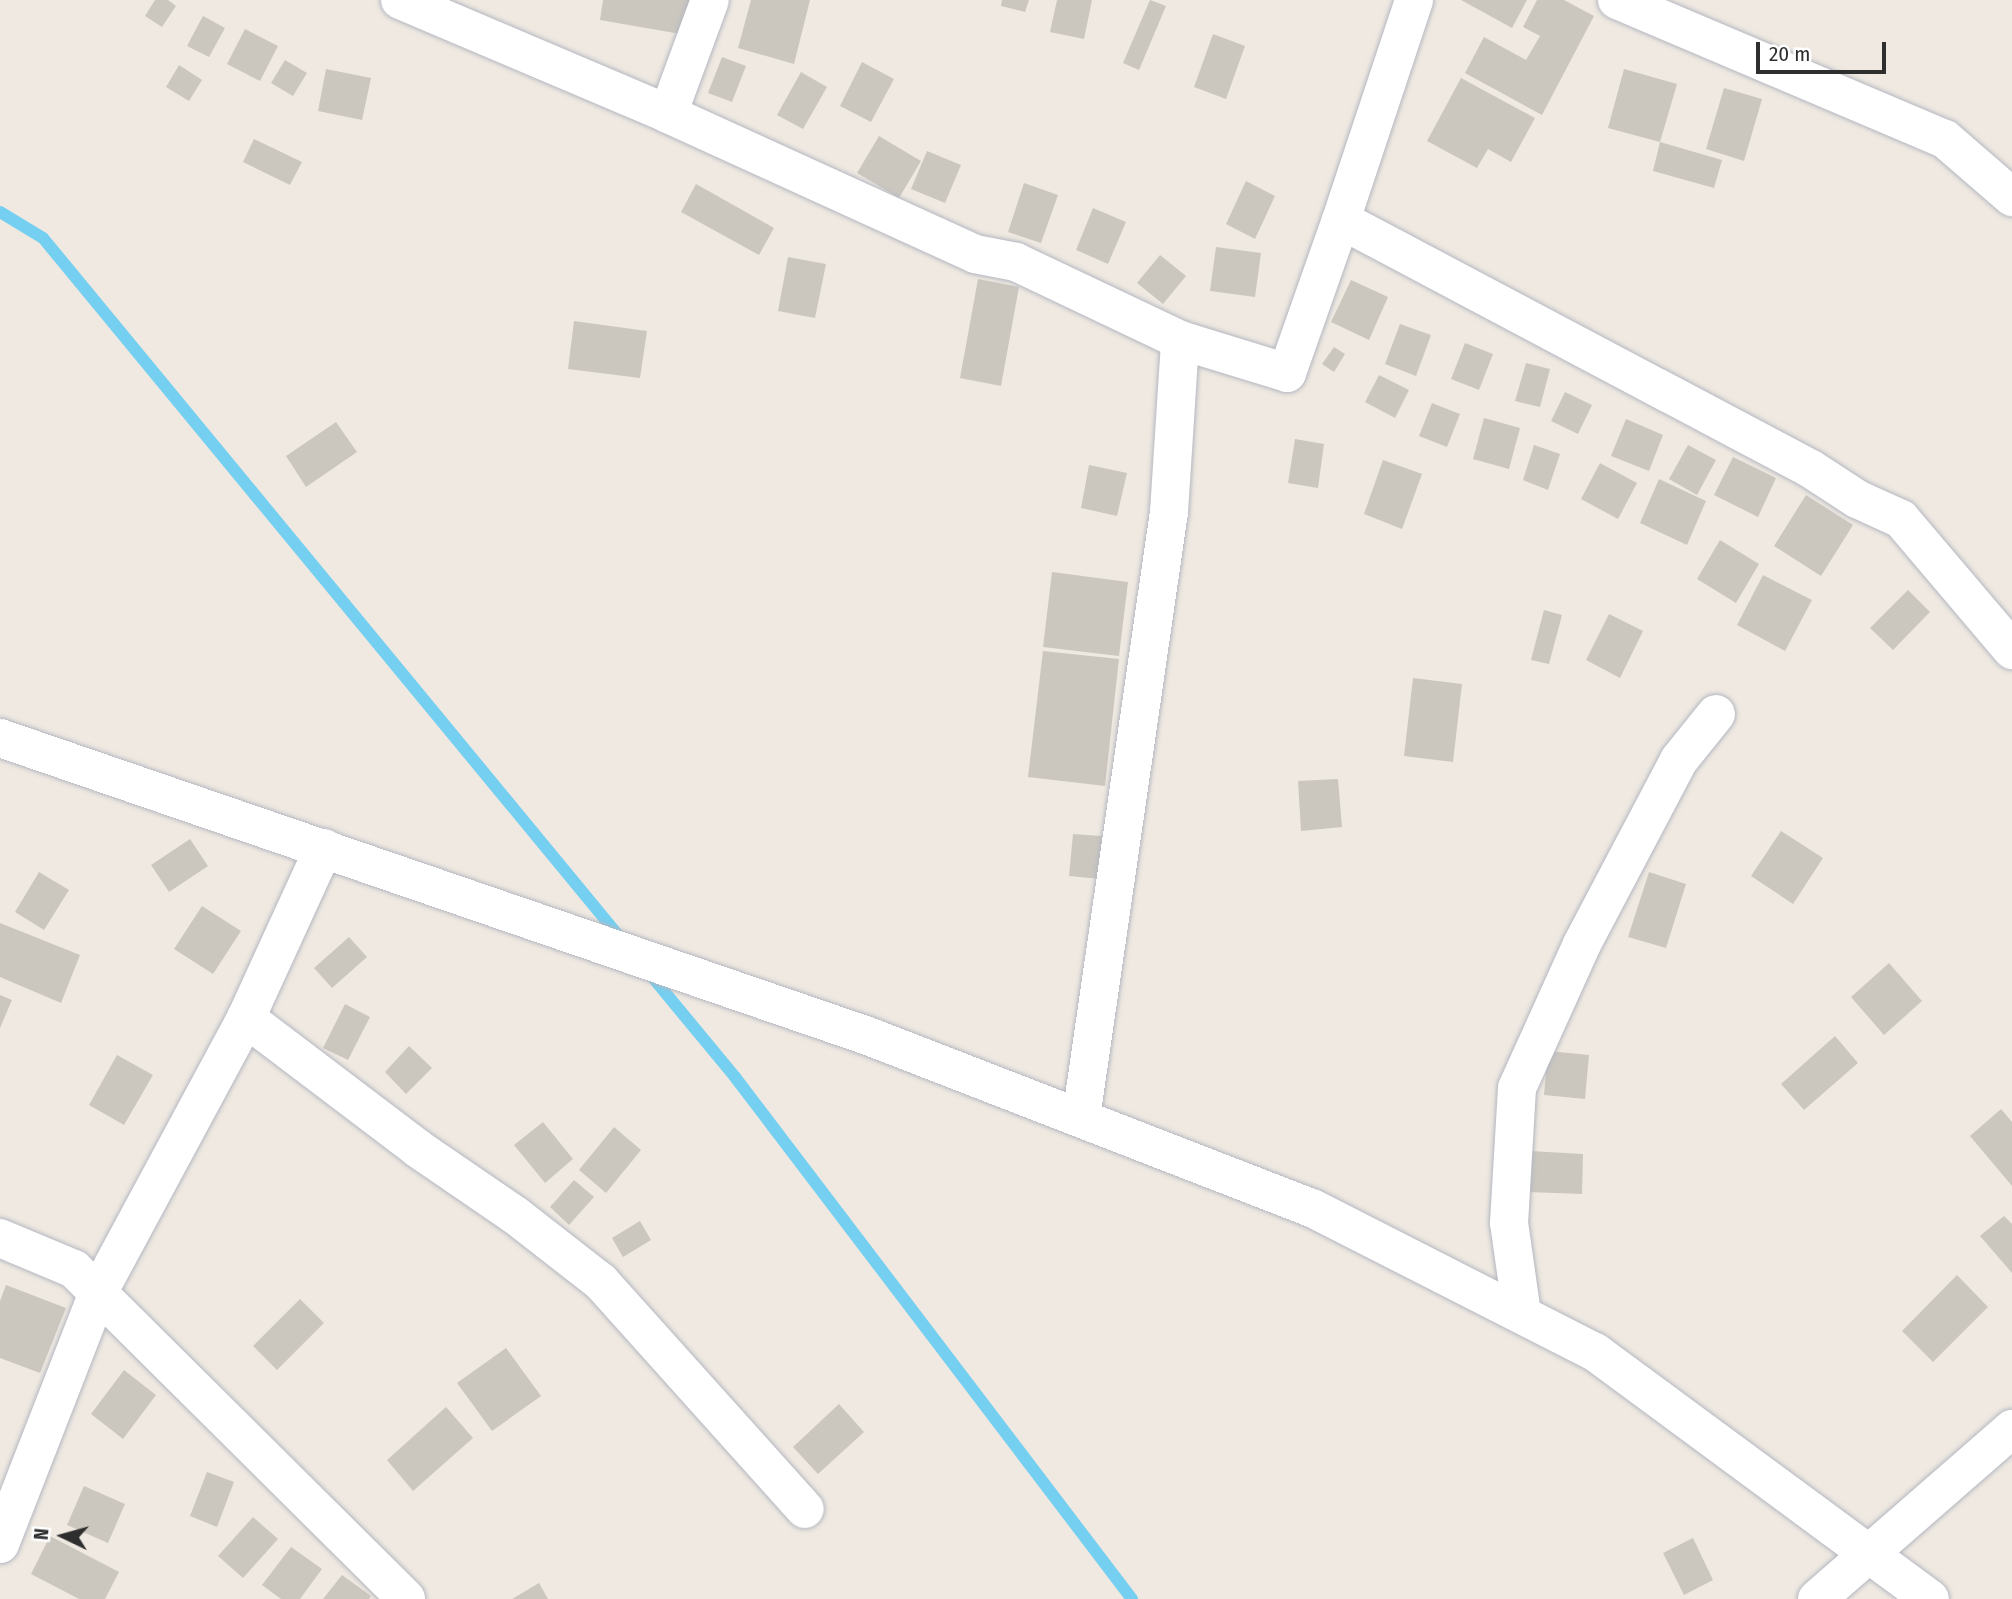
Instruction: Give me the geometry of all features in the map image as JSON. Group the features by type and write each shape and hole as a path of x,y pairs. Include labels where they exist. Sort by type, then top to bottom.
{"street":[{"path":"400,0 668,114 975,254 1016,262 1180,340 1287,373 1414,0"},
{"path":"668,114 710,0"},
{"path":"1617,0 1945,139 2012,197"},
{"path":"1341,220 1811,469 1857,499 1901,519 2012,650"},
{"path":"1081,1118 1169,512 1180,340"},
{"path":"1522,1314 1509,1223 1517,1088 1582,944 1679,760 1716,714"},
{"path":"2,747 324,848 715,982 867,1036 1312,1208 1595,1352 1930,1599"},
{"path":"0,1544 98,1293 246,1018 324,848"},
{"path":"246,1018 601,1282 805,1509"},
{"path":"0,1238 74,1269 406,1599"},
{"path":"1817,1599 1872,1554 2012,1429"}],"building":[{"path":"155,0 168,0 176,6 162,27 145,16"},
{"path":"603,0 704,0 698,37 600,20"},
{"path":"751,0 810,0 794,64 738,48"},
{"path":"1002,0 1029,0 1025,12 1001,6"},
{"path":"1057,0 1092,0 1084,39 1050,32"},
{"path":"1150,0 1166,6 1139,70 1123,63"},
{"path":"1461,0 1527,0 1512,28"},
{"path":"1537,0 1564,0 1594,16 1542,115 1465,73 1484,37 1526,60 1540,36 1523,27"},
{"path":"203,16 225,28 209,57 187,46"},
{"path":"245,29 278,46 260,81 227,64"},
{"path":"1213,34 1245,46 1226,99 1194,87"},
{"path":"722,57 746,66 732,102 708,93"},
{"path":"285,60 307,73 293,96 271,83"},
{"path":"862,62 894,79 871,122 840,106"},
{"path":"179,65 202,80 189,101 166,87"},
{"path":"326,69 371,78 362,120 318,111"},
{"path":"1624,69 1677,84 1660,142 1608,128"},
{"path":"801,72 827,87 803,129 777,115"},
{"path":"1461,78 1535,118 1511,162 1488,149 1477,168 1427,141"},
{"path":"1724,88 1762,99 1744,161 1706,149"},
{"path":"879,136 921,161 899,198 857,173"},
{"path":"254,139 302,162 290,185 243,162"},
{"path":"1660,142 1722,160 1714,188 1653,171"},
{"path":"927,151 961,165 945,203 911,189"},
{"path":"1246,181 1275,196 1255,239 1226,224"},
{"path":"1024,183 1058,195 1041,243 1008,232"},
{"path":"696,184 774,228 759,255 681,212"},
{"path":"1093,208 1126,222 1108,264 1076,250"},
{"path":"1216,247 1261,253 1255,297 1210,291"},
{"path":"1160,255 1186,276 1163,304 1137,283"},
{"path":"788,257 826,264 815,318 778,311"},
{"path":"978,279 1019,287 1001,386 960,378"},
{"path":"1351,280 1388,297 1369,340 1331,322"},
{"path":"574,321 647,331 640,378 568,369"},
{"path":"1400,324 1431,335 1416,376 1385,364"},
{"path":"1465,343 1493,354 1479,390 1451,379"},
{"path":"1334,347 1345,354 1334,372 1322,364"},
{"path":"1526,363 1550,369 1540,407 1515,401"},
{"path":"1379,375 1409,390 1395,418 1365,402"},
{"path":"1565,392 1592,405 1578,434 1551,421"},
{"path":"1432,403 1460,414 1447,447 1419,436"},
{"path":"1484,418 1520,428 1509,469 1473,459"},
{"path":"1626,419 1663,435 1649,471 1611,456"},
{"path":"336,422 357,452 306,487 286,456"},
{"path":"1295,439 1324,444 1318,488 1288,483"},
{"path":"1534,445 1560,454 1548,490 1523,480"},
{"path":"1688,445 1716,460 1697,495 1669,479"},
{"path":"1733,457 1776,478 1758,517 1714,495"},
{"path":"1383,460 1422,474 1402,529 1364,514"},
{"path":"1600,463 1637,483 1618,519 1581,499"},
{"path":"1089,465 1127,473 1117,516 1081,508"},
{"path":"1659,479 1706,501 1687,545 1640,523"},
{"path":"1806,495 1853,525 1821,576 1774,546"},
{"path":"1720,540 1759,564 1736,603 1697,579"},
{"path":"1052,572 1128,582 1119,656 1043,647"},
{"path":"1763,575 1812,600 1785,651 1737,625"},
{"path":"1908,590 1930,612 1893,650 1870,628"},
{"path":"1544,610 1562,615 1549,664 1531,660"},
{"path":"1609,614 1643,631 1620,678 1586,660"},
{"path":"1043,651 1119,659 1105,786 1028,777"},
{"path":"1413,678 1462,684 1453,762 1404,756"},
{"path":"1338,779 1342,827 1301,831 1298,781"},
{"path":"1781,831 1823,858 1793,904 1751,876"},
{"path":"1073,834 1115,837 1111,880 1069,876"},
{"path":"190,839 208,866 169,892 151,865"},
{"path":"39,872 69,890 44,930 15,912"},
{"path":"1649,872 1686,884 1666,948 1628,937"},
{"path":"202,906 241,931 213,974 174,949"},
{"path":"0,923 80,955 61,1003 0,977"},
{"path":"349,937 367,957 332,988 314,968"},
{"path":"1889,963 1922,1001 1884,1035 1851,997"},
{"path":"0,995 12,1000 0,1028"},
{"path":"345,1004 370,1017 348,1060 323,1048"},
{"path":"1835,1036 1858,1063 1804,1110 1781,1084"},
{"path":"409,1046 432,1068 406,1094 385,1072"},
{"path":"1548,1051 1589,1055 1585,1099 1544,1095"},
{"path":"117,1055 153,1075 124,1125 89,1105"},
{"path":"2001,1109 2012,1122 2012,1186 1970,1136"},
{"path":"543,1122 573,1159 545,1183 514,1145"},
{"path":"614,1127 641,1150 606,1193 579,1170"},
{"path":"1530,1151 1583,1154 1582,1194 1528,1192"},
{"path":"574,1180 594,1197 569,1225 550,1207"},
{"path":"2004,1216 2012,1224 2012,1273 1980,1236"},
{"path":"640,1221 651,1240 623,1257 612,1238"},
{"path":"1957,1275 1988,1307 1933,1362 1902,1331"},
{"path":"6,1285 66,1308 40,1373 0,1358 0,1301"},
{"path":"300,1299 324,1323 277,1370 253,1346"},
{"path":"506,1348 541,1396 492,1431 457,1383"},
{"path":"124,1370 156,1395 123,1439 91,1414"},
{"path":"839,1404 864,1432 818,1474 793,1447"},
{"path":"446,1407 473,1438 413,1491 387,1460"},
{"path":"207,1472 234,1482 217,1527 190,1516"},
{"path":"84,1486 125,1504 108,1543 67,1525"},
{"path":"253,1517 278,1539 243,1578 218,1556"},
{"path":"50,1536 119,1572 105,1599 79,1599 31,1574"},
{"path":"1693,1538 1713,1580 1684,1595 1663,1553"},
{"path":"291,1547 322,1569 300,1599 281,1599 262,1585"},
{"path":"342,1575 371,1596 369,1599 323,1599"},
{"path":"539,1583 548,1599 512,1599"}],"waterway":[{"path":"0,212 43,238 622,940"},
{"path":"649,973 735,1077 1132,1599"}]}
